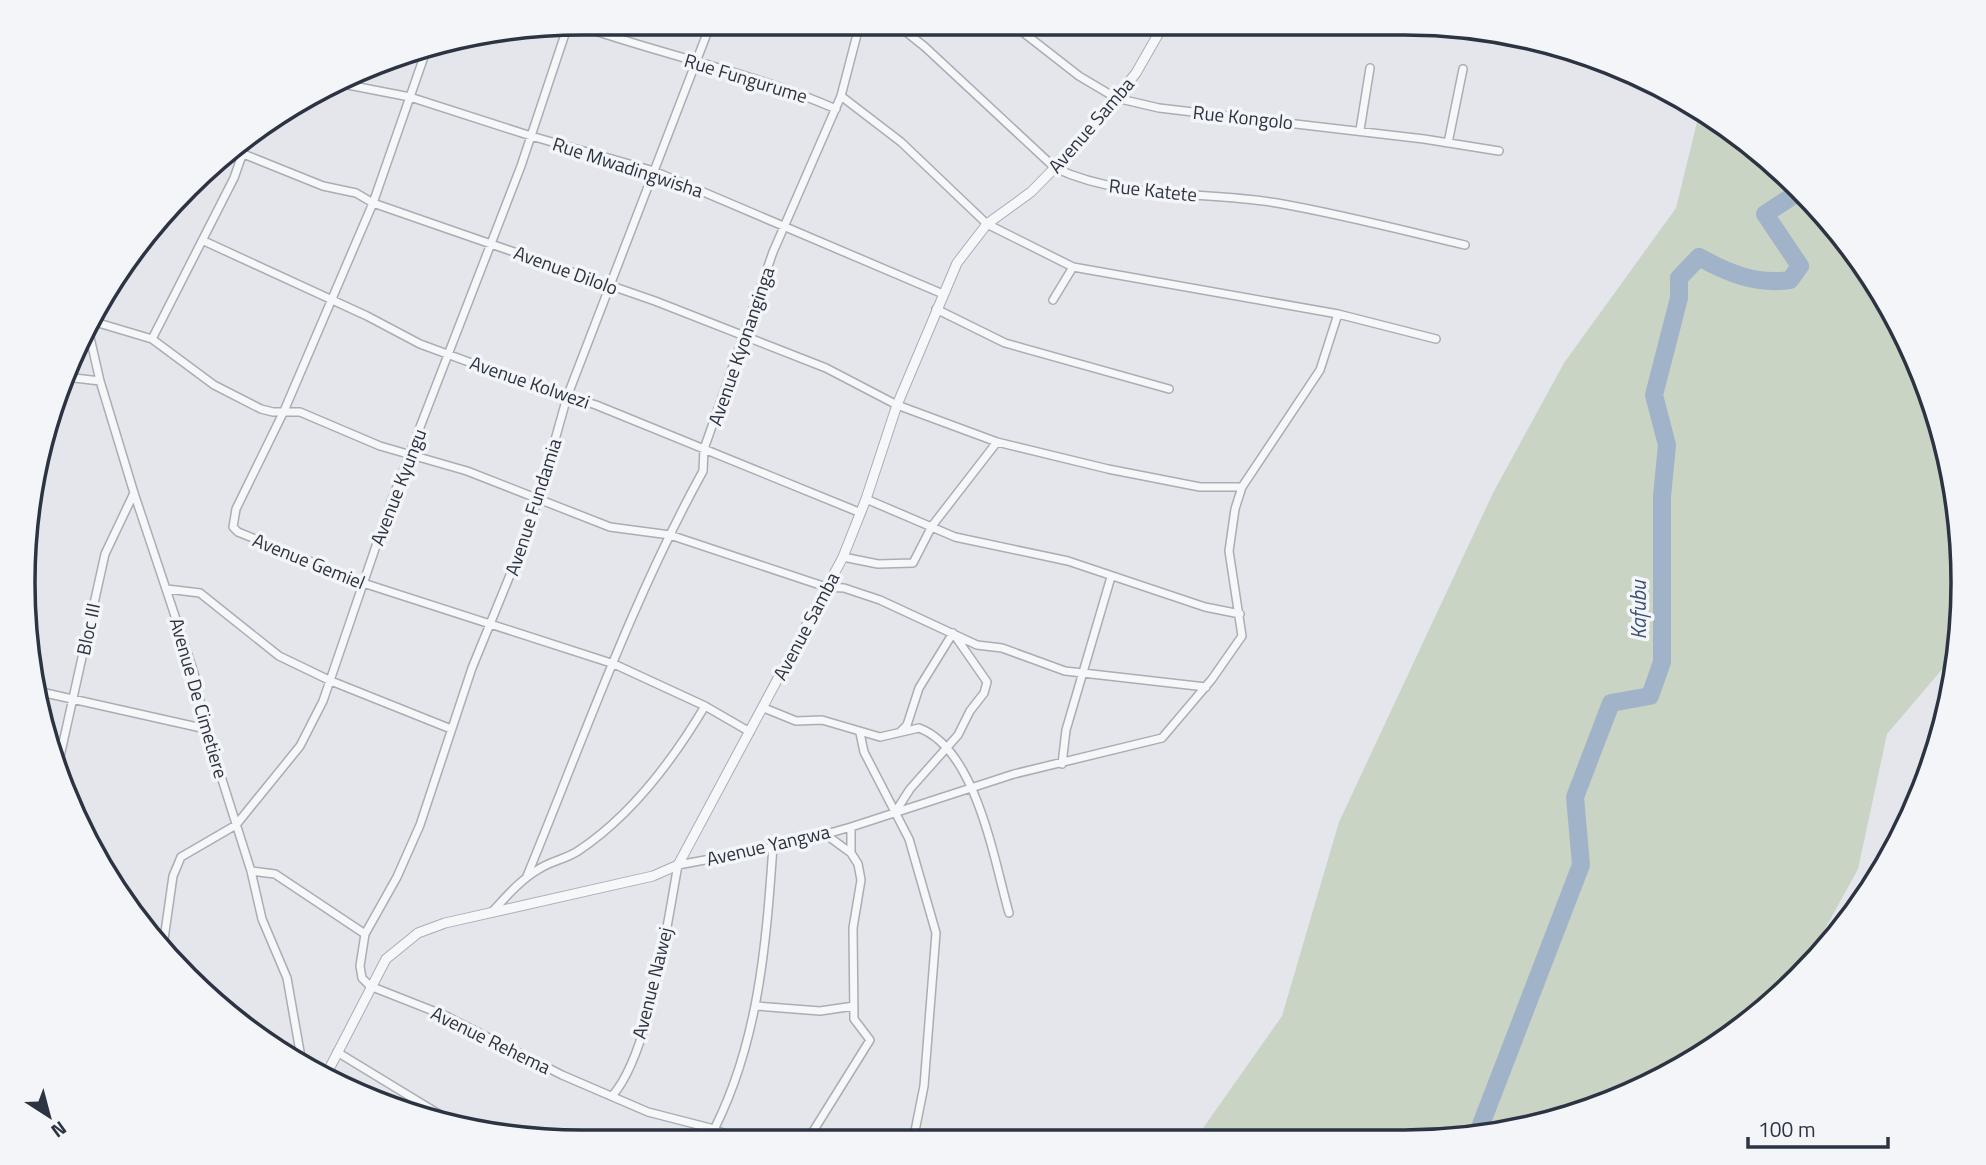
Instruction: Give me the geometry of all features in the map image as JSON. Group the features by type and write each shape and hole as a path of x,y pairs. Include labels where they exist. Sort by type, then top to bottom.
{"street":[{"name":"Rue Fungurume","path":"605,35 643,49 696,61 835,108"},
{"name":"Avenue Fundamia","path":"370,986 362,978 360,966 365,934 409,853 472,668 492,623 539,497 567,397 706,35"},
{"name":"Avenue Kyonanginga","path":"527,876 614,664 640,592 703,471 704,449 783,227 841,96 857,35"},
{"name":"Rue Katete","path":"910,35 1055,168 1077,179 1109,186 1276,203 1373,221 1465,245"},
{"name":"Rue Kongolo","path":"1027,35 1079,76 1116,98 1159,107 1360,130 1499,152"},
{"name":"Avenue Samba","path":"678,865 843,557 866,499 897,404 957,262 987,224 1031,191 1055,168 1136,73 1158,35"},
{"name":"Avenue Kyungu","path":"165,935 173,876 181,857 236,825 300,746 331,681 363,583 492,244 564,36"},
{"name":"Avenue Gemiel","path":"422,60 373,203 284,411 236,509 233,527 238,532 307,563 614,664 705,706 750,732"},
{"path":"1360,130 1370,68"},
{"path":"1448,143 1462,69"},
{"name":"Rue Mwadingwisha","path":"351,86 410,97 531,136 654,171 943,294"},
{"path":"841,96 901,142 987,224 1073,267 1338,314 1436,339"},
{"path":"152,339 204,242 244,152"},
{"name":"Avenue Dilolo","path":"244,152 323,186 360,195 373,203 541,259 745,336 826,368 897,404 997,442 1108,469 1200,486 1242,487"},
{"name":"Avenue Kolwezi","path":"204,242 419,344 596,405 861,513"},
{"path":"1053,300 1073,267"},
{"path":"936,309 1005,343 1169,389"},
{"path":"851,827 972,788 1162,738 1206,687 1241,636 1230,544 1242,487 1320,370 1338,314"},
{"path":"100,324 152,339 192,370 240,400 273,412 300,412 410,456 467,471 539,497 610,527 670,535 826,587 844,588 880,600 977,645 1002,648 1065,671 1206,687"},
{"name":"Avenue De Cimetiere","path":"91,341 100,381 134,493 200,696 205,729 251,870 262,919 287,978 300,1051"},
{"path":"75,378 100,381"},
{"path":"843,557 878,564 913,563 932,526 997,442"},
{"name":"Bloc III","path":"62,750 104,554 134,493"},
{"path":"866,499 955,537 1068,561 1111,577 1240,614"},
{"path":"1062,764 1066,730 1111,577"},
{"path":"167,589 200,593 279,656 331,681 451,729"},
{"path":"899,732 907,725 919,688 953,634"},
{"path":"896,811 910,789 947,748 984,693 987,682 953,634"},
{"path":"47,693 205,729"},
{"path":"491,913 527,876 551,862 577,853 641,795 662,772 705,706"},
{"path":"764,708 796,721 822,720 880,737 919,728 947,748 966,771 1009,913"},
{"path":"860,733 864,752 888,803 896,811 909,839 937,945 924,1086 915,1130"},
{"name":"Avenue Yangwa","path":"678,865 851,827 851,853 858,864 861,880 853,928 854,1019 870,1040 869,1046 814,1130"},
{"path":"825,834 851,853"},
{"path":"714,1129 732,1086 757,1006 773,846"},
{"path":"329,1068 386,958 418,933 491,913 653,876 678,865"},
{"name":"Avenue Nawej","path":"612,1096 624,1077 645,1026 678,865"},
{"path":"251,870 275,874 365,934"},
{"name":"Avenue Rehema","path":"370,986 446,1016 562,1075 612,1096 670,1119 714,1129"},
{"path":"757,1006 820,1011 854,1006"},
{"path":"337,1052 427,1107"}],"green space":[{"path":"1697,121 1737,148 1791,195 1838,249 1859,278 1895,340 1922,407 1932,441 1950,547 1950,618 1944,667 1887,734 1858,869 1821,935 1791,970 1737,1017 1708,1038 1646,1074 1613,1088 1545,1111 1439,1129 1202,1130 1282,1016 1339,822 1493,493 1564,363 1676,208"}],"waterway":[{"name":"Kafubu","path":"1481,1124 1581,865 1575,797 1611,703 1650,696 1662,662 1662,496 1667,445 1654,395 1679,298 1679,278 1699,257 1754,279 1790,280 1800,266 1765,214 1792,196"}]}
